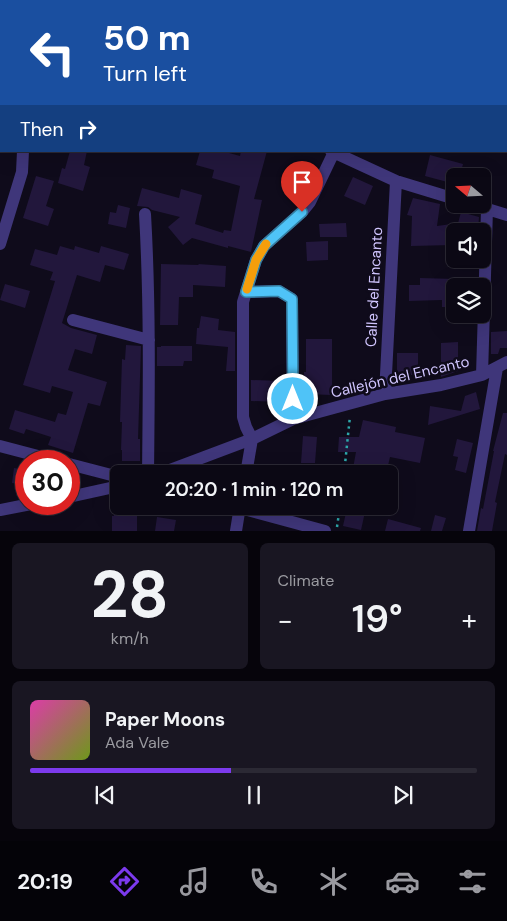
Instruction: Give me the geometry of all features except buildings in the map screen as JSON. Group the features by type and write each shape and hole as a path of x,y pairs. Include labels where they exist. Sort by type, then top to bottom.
{"street":[{"path":"0,244 22,172 23,152"},
{"path":"248,465 252,439 243,417 243,302 256,260 264,246 302,212 310,202 332,152 396,181 446,196"},
{"name":"Calle del Encanto","path":"385,394 396,181"},
{"path":"491,210 507,215"},
{"path":"482,375 487,213"},
{"path":"145,214 148,261 149,340 148,465"},
{"path":"246,292 279,291 292,299 293,419"},
{"path":"73,320 149,340"},
{"path":"469,531 502,365"},
{"name":"Callejón del Encanto","path":"183,465 252,439 293,419 385,394 441,385 482,375 502,365"},
{"path":"0,446 15,450"},
{"path":"80,467 110,475"},
{"path":"80,494 110,488"},
{"path":"0,510 15,507"},
{"path":"236,531 237,515"},
{"path":"267,515 325,531"}],"path":[{"path":"345,465 352,404"},
{"path":"337,531 339,515"}],"slow traffic":[{"path":"247,289 256,260 266,244"}],"route":[{"path":"293,399 292,299 279,291 246,292 256,260 264,246 302,212"}]}
